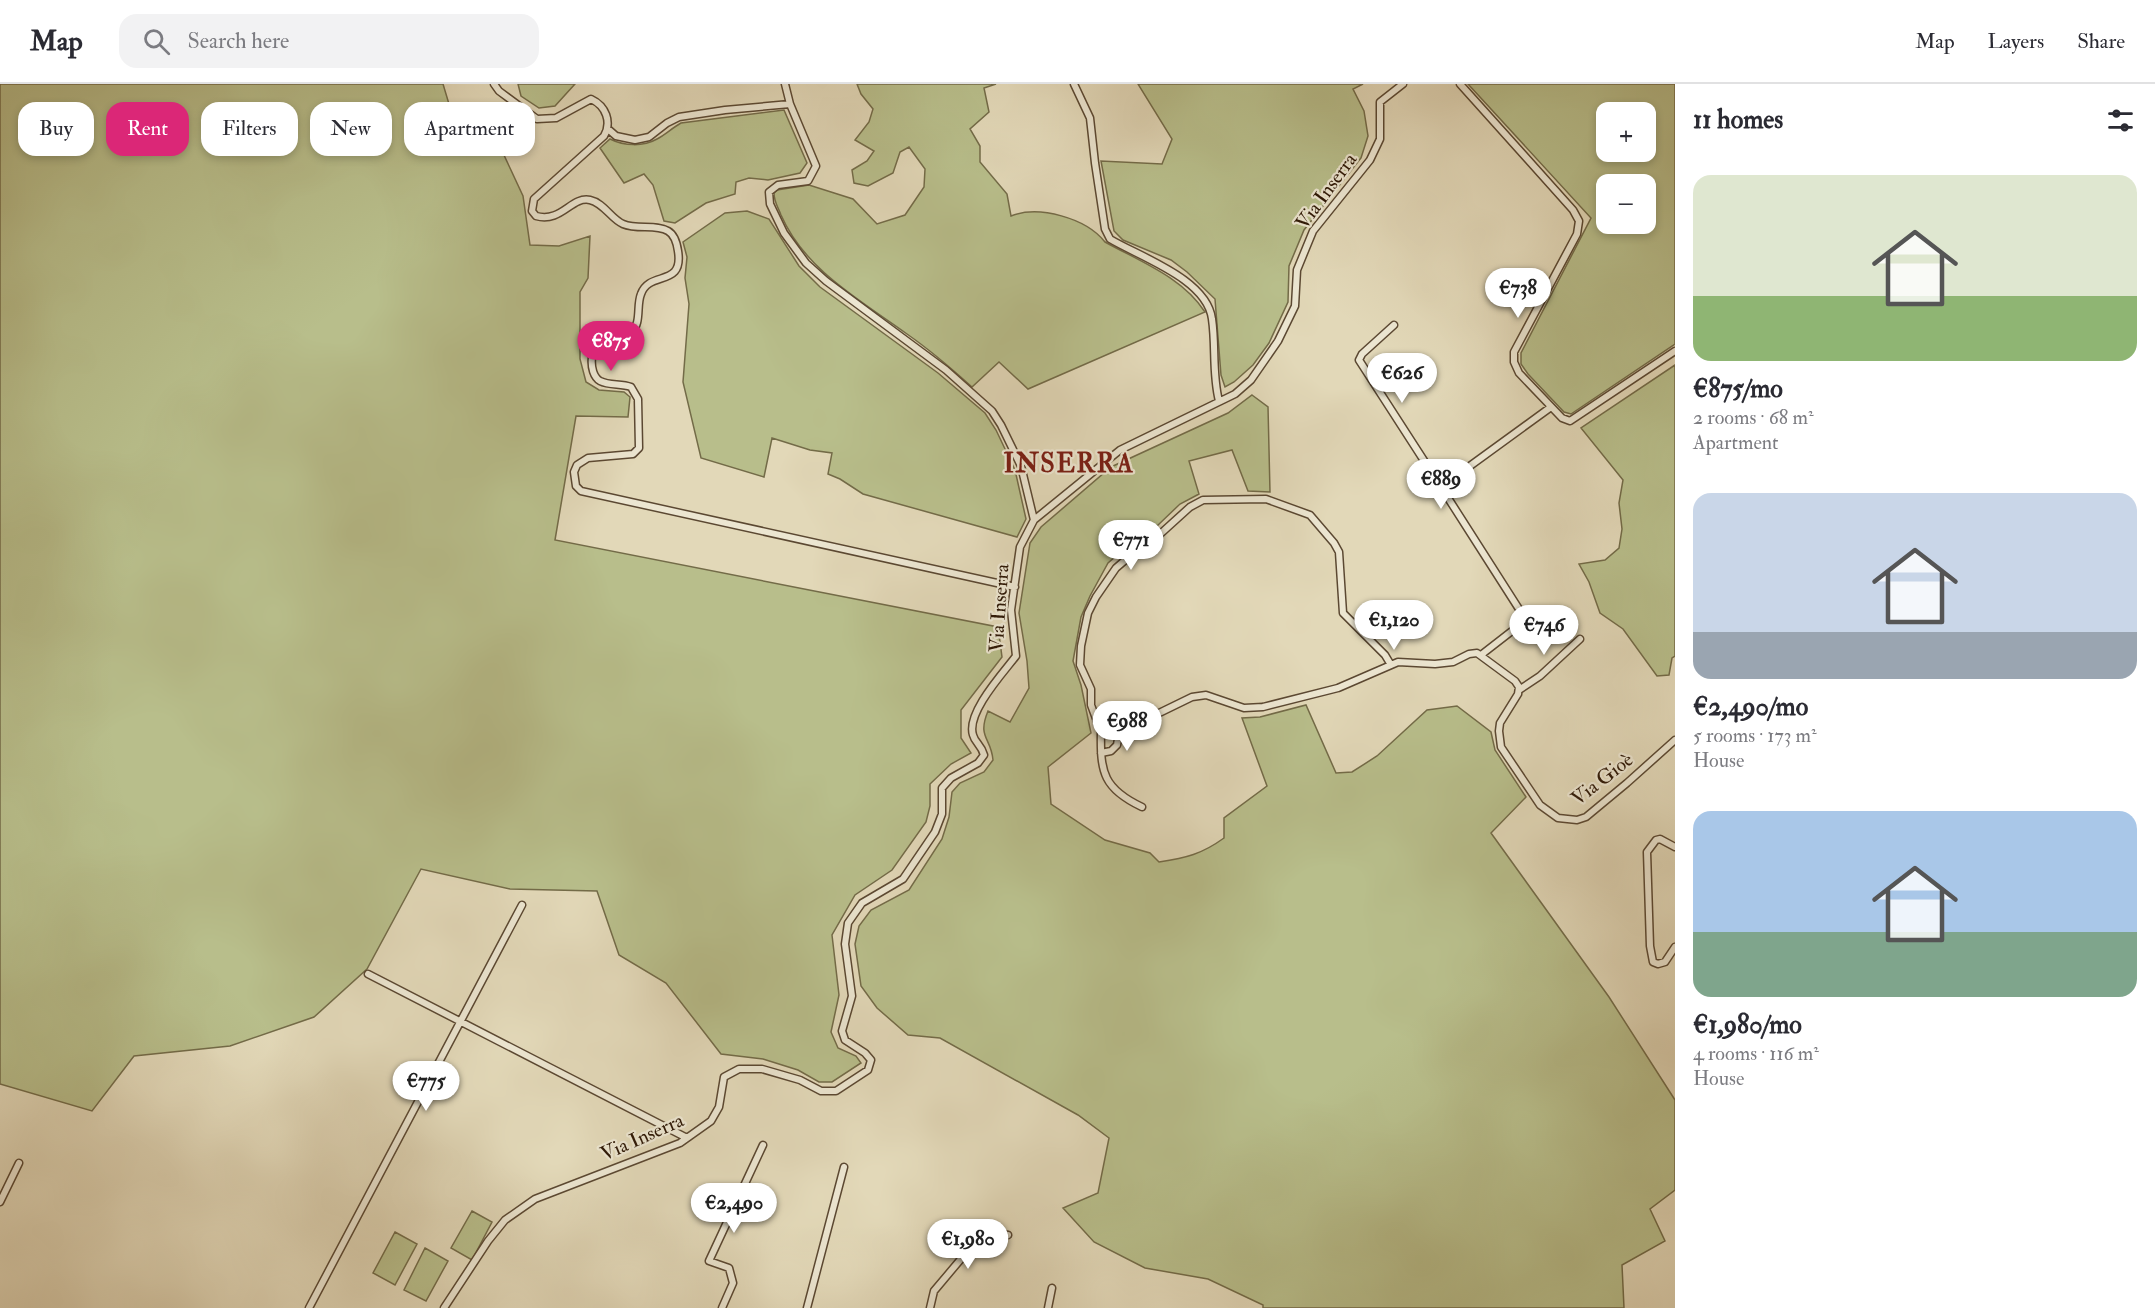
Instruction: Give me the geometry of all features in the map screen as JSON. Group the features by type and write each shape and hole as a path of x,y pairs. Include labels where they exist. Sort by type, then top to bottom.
{"street":[{"path":"494,84 537,119 556,118 591,99 597,101 606,114 608,129 604,136 534,200 532,211 536,216 549,218 579,202 590,200 625,225 668,231 677,245 679,258 675,273 644,287 640,294 638,321 631,333 603,338 597,343 594,351 592,370 596,378 608,384 631,387 635,392 638,399 639,448 633,454 588,458 582,461 574,472 576,486 581,490 1015,587"},
{"path":"785,84 790,104 816,166 808,181 778,185 769,192 770,204 784,233 806,263 826,281 946,370 992,411 1021,466 1034,520"},
{"path":"1074,84 1090,118 1105,229 1110,239 1174,272 1210,308 1213,320 1215,378 1220,402"},
{"name":"Via Inserra","path":"444,1308 488,1241 505,1220 535,1199 680,1143 711,1122 719,1107 724,1077 739,1069 762,1069 800,1080 821,1091 836,1091 868,1070 871,1060 865,1053 845,1040 842,1031 852,996 845,944 848,923 862,903 903,879 935,832 942,814 942,788 951,778 978,763 984,755 982,746 973,736 971,723 981,703 1016,656 1011,610 1020,547 1034,520 1120,450 1235,394 1251,380 1278,342 1295,306 1297,270 1313,231 1370,160 1380,140 1380,102 1403,84"},
{"path":"1460,84 1573,210 1579,220 1577,234 1514,352 1514,362 1519,373 1564,420 1573,420 1675,351"},
{"path":"608,129 616,136 635,141 649,137 679,117 790,104"},
{"path":"1394,325 1362,354 1359,360 1526,620 1481,656"},
{"path":"1441,487 1551,407"},
{"path":"1142,807 1129,801 1112,788 1104,776 1101,732 1091,705 1091,689 1080,665 1081,646 1088,613 1116,568 1144,544 1158,536 1190,507 1203,500 1266,499 1310,515 1339,552 1343,613 1385,655 1391,665"},
{"path":"1101,732 1153,716 1192,697 1206,695 1244,708 1254,709 1338,688 1398,662 1435,664 1453,662 1469,654 1477,653 1515,681 1519,690 1540,676 1580,639"},
{"name":"Via Gioè","path":"1519,690 1500,723 1501,747 1540,805 1558,818 1577,820 1586,817 1675,740"},
{"path":"1101,753 1117,745 1120,726"},
{"path":"1675,847 1660,839 1656,840 1647,852 1650,946 1653,962 1658,964 1665,962 1675,947"},
{"path":"309,1308 522,905"},
{"path":"368,974 687,1138"},
{"path":"722,1308 733,1283 729,1269 709,1261 763,1145"},
{"path":"0,1202 19,1163"},
{"path":"807,1308 844,1167"},
{"path":"930,1308 934,1291 982,1234 988,1232 1008,1236"},
{"path":"1048,1308 1052,1288"}],"green space":[{"path":"0,84 443,84 448,102 404,102 404,156 504,156 523,196 530,245 559,246 590,236 588,278 580,292 580,359 586,382 599,390 624,392 630,397 628,417 576,416 555,540 998,627 1002,657 961,710 961,738 971,753 951,764 930,784 930,806 926,822 892,870 855,895 832,935 839,995 831,1032 838,1048 856,1056 861,1063 832,1082 819,1082 798,1070 763,1059 721,1054 666,983 619,955 597,891 510,889 421,869 367,969 314,1017 230,1046 134,1056 92,1111 0,1084"},
{"path":"518,84 575,84 555,106 539,108 535,105 535,102 530,102 521,96"},
{"path":"857,84 996,84 984,88 989,112 970,129 980,146 980,162 1007,194 1011,216 1035,212 1074,220 1086,226 1105,242 1173,280 1196,300 1205,312 1028,389 999,362 972,387 924,346 853,296 819,268 791,235 776,204 774,193 777,190 809,185 853,199 877,224 905,215 924,187 925,169 909,147 900,152 893,173 868,186 854,183 852,170 867,161 874,151 855,140 869,122 873,109 861,94"},
{"path":"1138,84 1363,84 1353,89 1364,111 1368,136 1361,158 1304,230 1289,266 1288,302 1269,343 1253,365 1225,387 1221,375 1215,299 1171,260 1123,240 1114,231 1101,161 1162,164 1172,139"},
{"path":"1468,84 1675,84 1675,344 1571,414 1564,412 1528,374 1521,364 1521,353 1591,218"},
{"path":"784,110 807,163 800,173 768,180 749,178 736,182 735,194 706,203 675,223 664,221 653,185 644,174 624,183 600,148 610,139 634,145 652,142 681,123"},
{"path":"747,211 769,219 799,266 820,287 938,373 985,413 996,430 1015,470 1026,519 1017,537 863,494 828,474 832,453 810,450 772,438 764,477 701,458 683,382 689,304 685,278 687,257 683,242 725,213"},
{"path":"1675,365 1675,656 1672,658 1669,675 1657,676 1623,629 1600,613 1589,582 1579,564 1605,560 1619,548 1622,529 1619,503 1623,480 1581,428"},
{"path":"1252,395 1268,407 1270,492 1248,491 1232,450 1189,461 1199,494 1180,504 1156,527 1134,541 1108,563 1081,617 1073,661 1081,685 1091,733 1048,767 1051,804 1105,840 1150,853 1159,862 1201,852 1224,838 1224,818 1267,786 1242,718 1260,717 1306,705 1336,773 1352,772 1377,756 1427,710 1457,706 1491,732 1495,750 1526,797 1491,833 1609,997 1675,1100 1675,1190 1650,1209 1665,1241 1622,1265 1624,1308 1263,1308 1263,1305 1208,1279 1145,1268 1094,1242 1063,1208 1098,1193 1109,1138 1078,1115 940,1038 908,1035 877,1008 861,986 855,944 859,926 871,910 909,890 942,839 949,817 952,792 960,783 984,772 993,760 984,732 988,711 1010,722 1029,688 1019,613 1030,543 1041,527 1111,467 1228,413"},
{"path":"472,1211 492,1222 472,1260 451,1248"},
{"path":"395,1232 417,1244 395,1285 373,1273"},
{"path":"425,1248 448,1261 426,1301 404,1290"}],"district":[{"name":"INSERRA","path":"1069,464"}]}
